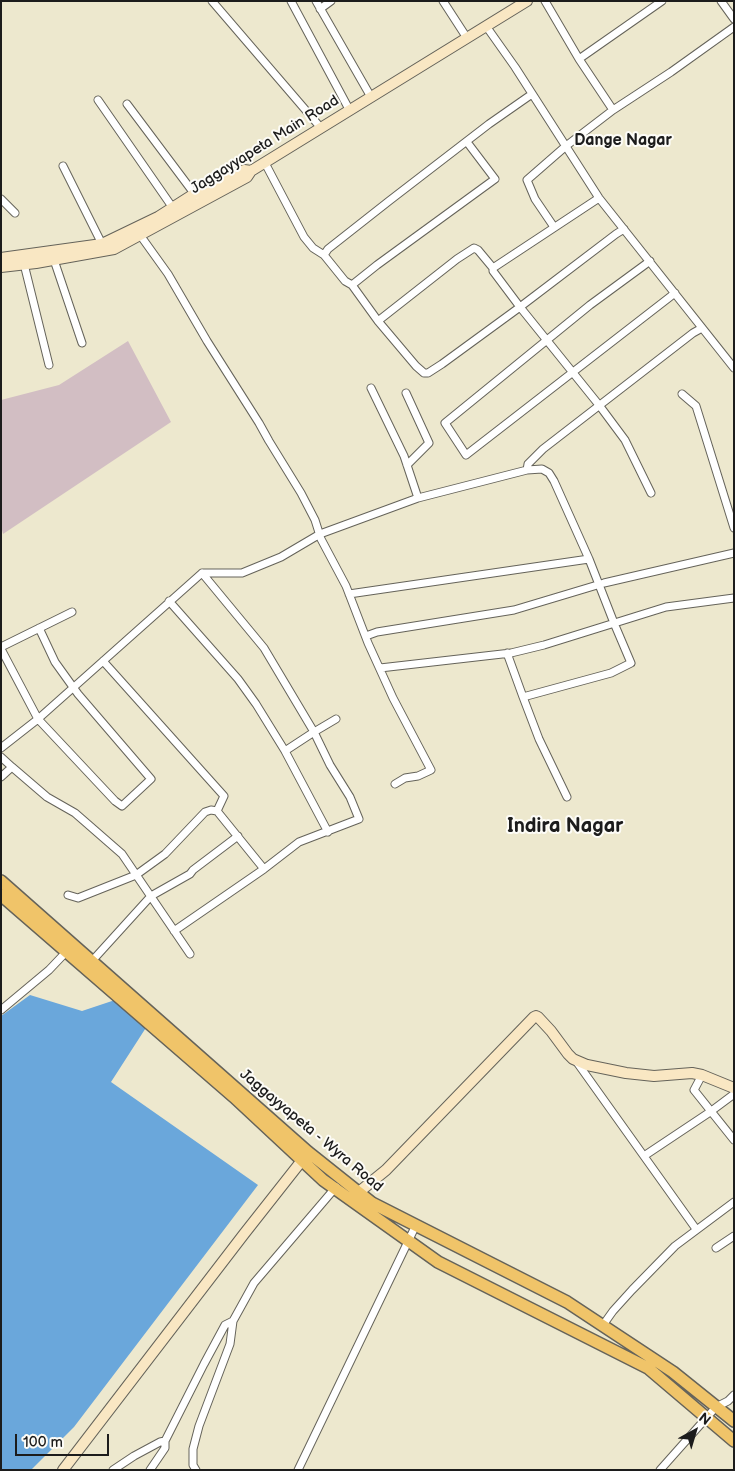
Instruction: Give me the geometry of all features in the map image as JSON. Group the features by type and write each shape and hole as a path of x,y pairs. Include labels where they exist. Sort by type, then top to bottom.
{"main road":[{"name":"Jaggayyapeta Main Road","path":"1,267 54,260 104,247 114,249 140,235 175,212 200,202 247,177 251,171 527,1"},
{"path":"1,258 104,247 158,217 175,212 194,194 244,170 251,171"},
{"name":"Jaggayyapeta - Wyra Road","path":"1,882 70,948 92,961 305,1156 342,1179 372,1203 567,1302 673,1372 734,1421"},
{"path":"1,895 70,948 234,1097 305,1156 322,1180 334,1189 438,1262 648,1368 734,1441"},
{"path":"359,1192 386,1170 534,1017 538,1016 568,1054 587,1065 626,1073 654,1076 692,1073 712,1078 734,1088"},
{"path":"63,1470 305,1156"}],"street":[{"path":"212,1 321,128"},
{"path":"291,1 350,110"},
{"path":"316,1 371,98"},
{"path":"320,9 332,1"},
{"path":"443,1 468,38"},
{"path":"545,1 579,59 614,110"},
{"path":"579,59 662,1"},
{"path":"721,1 734,19"},
{"path":"486,26 515,67 599,198 734,368"},
{"path":"554,227 535,199 527,180 566,146 614,110 734,27"},
{"path":"324,255 328,249 389,201 489,124 532,94"},
{"path":"98,100 175,212"},
{"path":"127,104 200,202"},
{"path":"352,285 495,180 467,142"},
{"path":"265,163 304,237 313,248 324,255 345,281 352,285 378,320 424,373 428,373 624,230"},
{"path":"63,166 104,247"},
{"path":"493,268 599,198"},
{"path":"1,199 15,213"},
{"path":"140,235 168,274 301,493 315,520 393,698 431,770 418,776 405,778 395,784"},
{"path":"378,320 472,248 478,250 520,307 625,440 651,493"},
{"path":"54,260 82,343"},
{"path":"650,261 590,305 445,423 466,455 675,293"},
{"path":"24,264 49,365"},
{"path":"527,470 528,464 543,449 702,328"},
{"path":"371,388 407,465 418,498"},
{"path":"406,393 429,443 407,465"},
{"path":"682,394 696,406 734,528"},
{"path":"1,748 38,719 202,573 242,573 281,557 320,534 418,498 527,470 542,469 549,473 554,481 590,559 598,585 631,663 611,673 523,697"},
{"path":"366,636 377,632 514,610 598,585 734,553"},
{"path":"349,594 590,559"},
{"path":"174,931 299,842 359,820 350,797 264,648 202,573"},
{"path":"380,668 507,653 544,645 666,606 734,598"},
{"path":"169,601 238,679 256,704 285,751 328,832"},
{"path":"39,628 55,662 73,687 151,779 122,806 115,801 38,719 1,648 39,628 72,612"},
{"path":"507,653 539,739 567,797"},
{"path":"103,661 224,796 217,811"},
{"path":"285,751 336,719"},
{"path":"1,757 47,797 76,813 122,854 190,954"},
{"path":"1,777 12,768"},
{"path":"68,895 78,898 136,875 165,854 205,812 211,810 217,811 264,868"},
{"path":"92,961 151,896 190,874 238,836"},
{"path":"1,1010 49,970 70,948"},
{"path":"576,1060 696,1229"},
{"path":"702,1075 694,1090 734,1140"},
{"path":"644,1156 734,1094"},
{"path":"193,1468 193,1449 199,1426 230,1344 233,1321 254,1283 342,1179"},
{"path":"603,1326 613,1311 675,1246 734,1202"},
{"path":"298,1470 416,1225"},
{"path":"716,1248 734,1236"},
{"path":"150,1470 165,1448 165,1441 224,1326 233,1321"},
{"path":"660,1470 716,1407 728,1401 734,1395"},
{"path":"113,1470 134,1456 165,1441"}],"shaded area":[{"path":"128,341 171,422 3,534 1,526 1,400 59,385"}],"water":[{"path":"30,995 82,1011 121,998 149,1023 111,1082 258,1185 74,1427 31,1470 1,1470 1,1016"}],"district":[{"name":"Dange Nagar","path":"623,141"},
{"name":"Indira Nagar","path":"565,827"}]}
